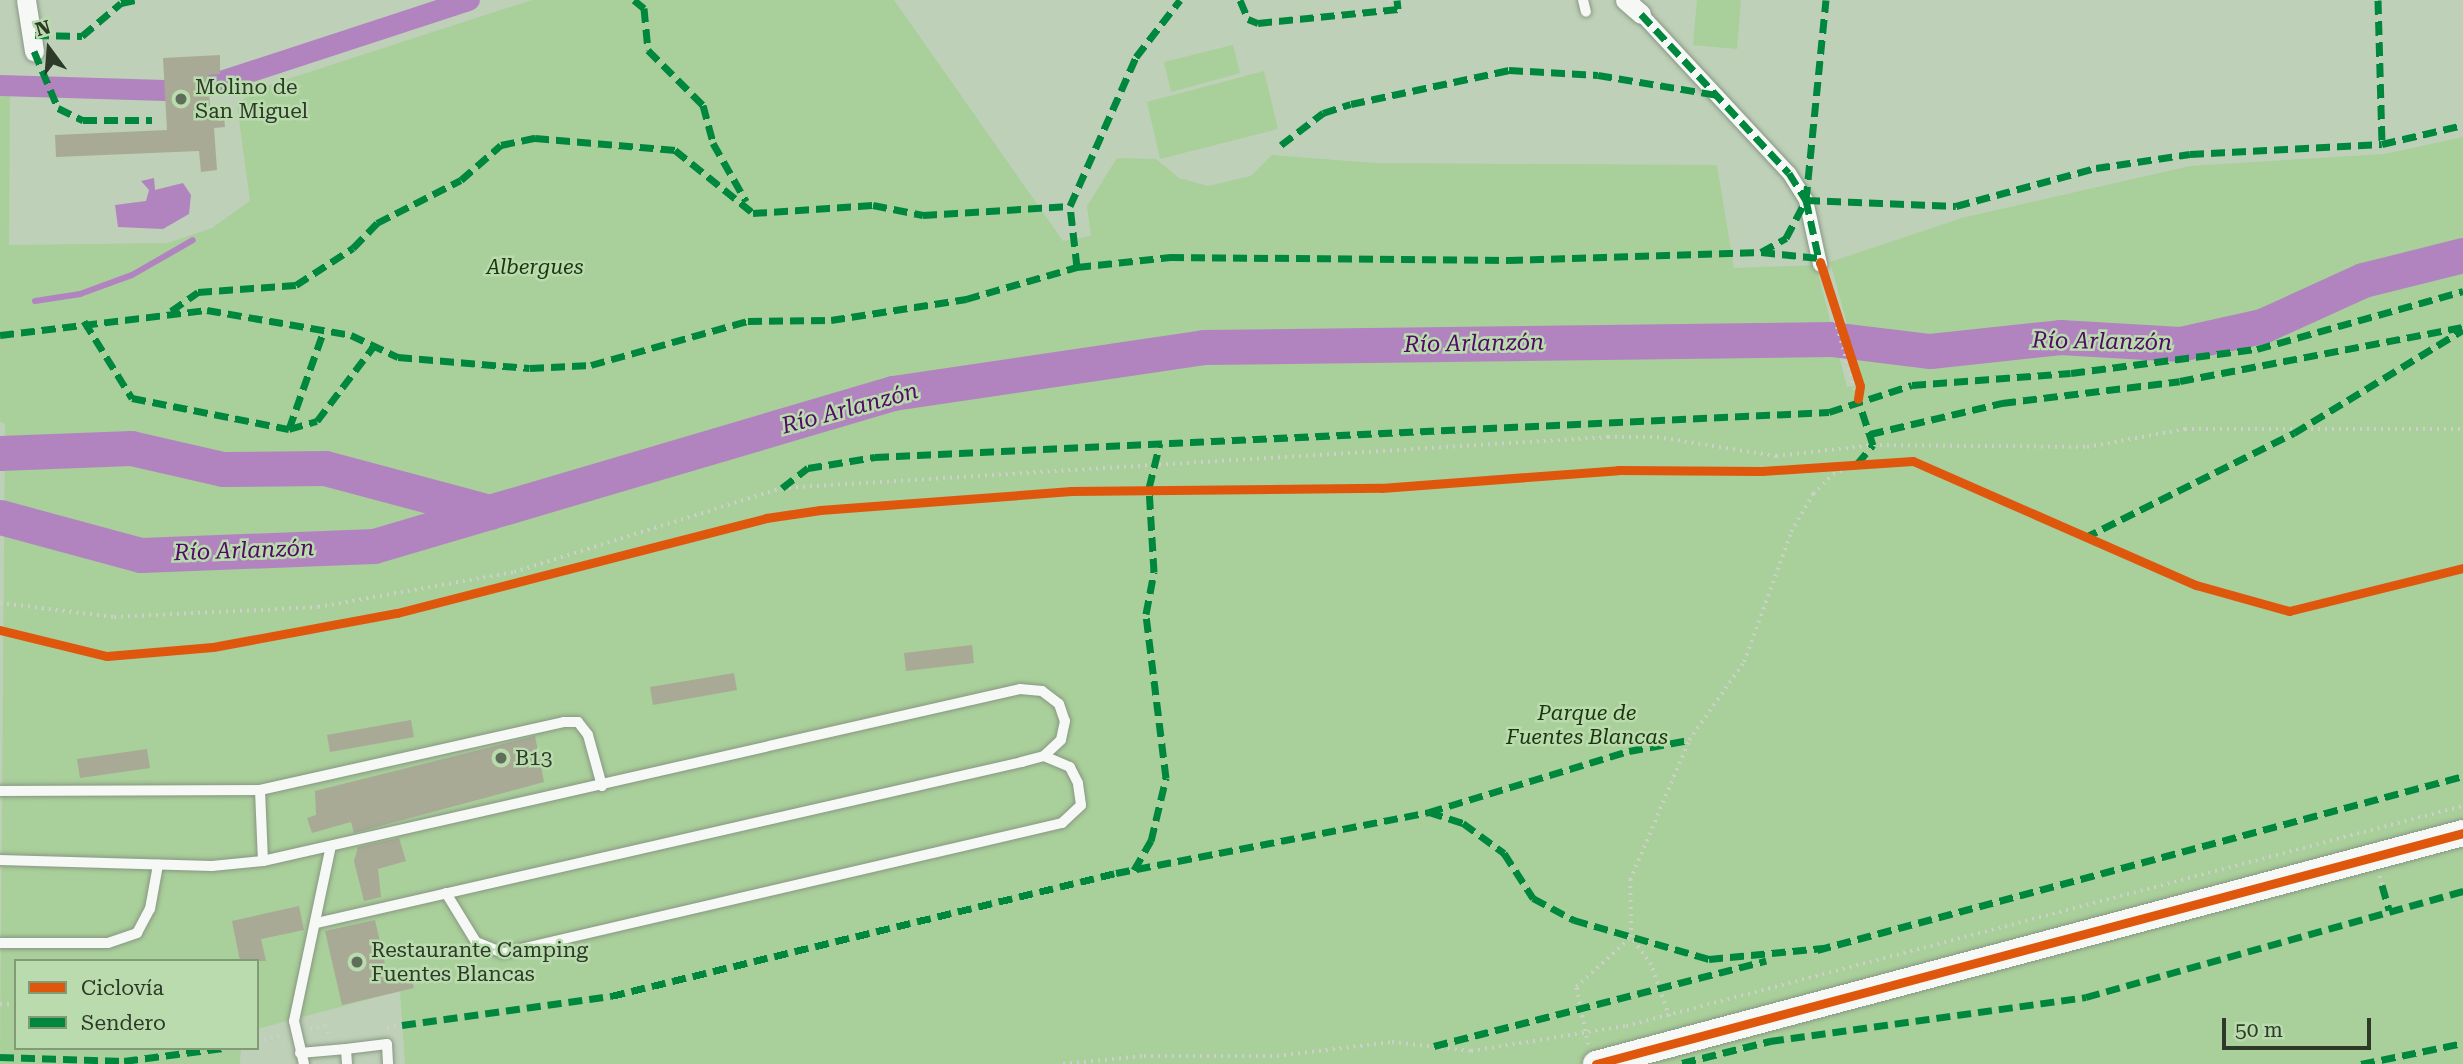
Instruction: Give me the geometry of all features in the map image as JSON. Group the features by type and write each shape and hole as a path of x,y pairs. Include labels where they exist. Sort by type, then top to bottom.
{"main road":[{"path":"1593,1059 1676,1043 2463,833"}],"street":[{"path":"26,0 34,51"},
{"path":"1625,0 1789,173 1806,200 1820,263"}],"lane":[{"path":"1583,0 1586,12"},
{"path":"0,860 158,866 263,861 1020,689 1042,691 1059,704 1061,740 1044,756 316,923"},
{"path":"0,791 260,790 564,722 578,723 588,735 602,786"},
{"path":"446,893 488,951 557,940 1062,823 1081,805 1078,783 1070,767 1044,756"},
{"path":"260,790 263,861"},
{"path":"304,1064 295,1032 331,846"},
{"path":"0,943 108,943 137,933 150,909 158,866"},
{"path":"300,1053 344,1044 387,1044 388,1064"},
{"path":"344,1044 347,1064"}],"path":[{"path":"1390,0 1391,10"},
{"path":"1820,263 1860,386 1858,399"},
{"path":"0,603 114,617 318,607 514,572 782,488 1608,437 1657,438 1776,456 1873,445 2087,447 2185,429 2463,429"},
{"path":"1817,467 1876,463"},
{"path":"1676,1043 1651,965 1631,937 1630,880 1689,740 1744,662 1791,532 1813,494 1833,474 1857,464"},
{"path":"509,587 521,584"},
{"path":"1063,1064 1144,1056 1277,1056 1391,1042 1471,1051 1586,1032 1668,1016 2463,806"},
{"path":"1593,1059 1576,987 1631,937"},
{"path":"259,1041 326,1025 331,1041 344,1044"},
{"path":"378,1030 402,1025"}],"green space":[{"path":"532,0 894,0 1063,241 1091,236 1087,206 1117,158 1156,159 1179,178 1208,186 1251,176 1272,155 1374,163 1717,165 1734,268 1816,265 1847,387 1864,385 1830,262 1962,218 2190,166 2385,154 2463,137 2463,1064 405,1064 400,991 259,1028 259,959 14,959 14,1050 241,1050 240,1064 0,1064 5,424 0,422 0,91 10,92 9,245 168,243 212,228 250,201 237,105 254,90"},
{"path":"1697,0 1741,0 1737,49 1693,45"},
{"path":"1233,45 1240,73 1171,92 1164,62"},
{"path":"1264,71 1278,129 1160,159 1147,102"}],"shaded area":[{"path":"154,178 155,190 183,183 191,195 189,214 163,229 118,227 115,205 146,201 149,190 141,181"}],"building":[{"path":"220,55 220,74 208,75 210,107 223,106 225,127 214,128 217,170 201,172 199,151 56,157 55,135 167,130 163,58"},
{"path":"972,645 974,663 906,671 904,653"},
{"path":"734,673 737,690 653,705 650,687"},
{"path":"411,720 414,737 330,752 327,735"},
{"path":"535,736 544,782 354,833 351,822 312,833 307,818 316,815 315,791"},
{"path":"147,749 150,768 80,778 77,759"},
{"path":"399,838 406,861 378,869 381,897 364,901 354,861 358,847"},
{"path":"299,906 304,930 261,939 266,961 240,959 232,921"},
{"path":"375,920 388,977 410,972 414,988 342,1005 325,931"}],"waterway":[{"path":"196,89 469,0"},
{"path":"0,85 165,90"},
{"path":"35,301 80,294 132,275 193,240"},
{"name":"Río Arlanzón","path":"0,517 141,555 374,546 893,393 1203,347 1831,339 1930,351 2060,337 2180,344 2262,326 2363,280 2463,255"},
{"name":"Río Arlanzón","path":"0,453 131,448 223,469 325,468 489,512"}],"marked path":[{"path":"35,35 82,36 121,3 135,0"},
{"path":"634,0 644,8 648,50 703,105 713,143 746,201"},
{"path":"1077,267 1070,206 1136,57 1180,0"},
{"path":"1240,0 1248,19 1258,23 1398,9 1397,0"},
{"path":"0,335 207,310 351,335 398,357 530,368 591,365 748,321 831,320 966,299 1077,267 1170,257 1509,260 1761,252 1786,238 1806,200 1826,0"},
{"path":"2378,0 2382,144"},
{"path":"1641,14 1789,173 1806,200 1820,264"},
{"path":"34,51 58,108 83,120 152,120"},
{"path":"1281,145 1323,113 1351,104 1509,70 1598,75 1718,95"},
{"path":"1806,200 1956,206 2096,168 2190,154 2382,144 2463,125"},
{"path":"171,311 198,292 296,285 353,248 377,223 461,180 501,145 535,138 675,150 753,213 873,205 923,215 1070,206"},
{"path":"1761,252 1819,258"},
{"path":"782,488 808,468 875,457 1829,412 1912,385 2071,373 2257,349 2463,291"},
{"path":"84,321 132,398 289,429 324,330"},
{"path":"1870,434 2002,403 2180,381 2463,327"},
{"path":"2084,538 2294,433 2463,330"},
{"path":"289,429 317,421 374,346"},
{"path":"1857,464 1873,445 1858,399"},
{"path":"1134,870 1151,841 1166,778 1146,614 1154,572 1149,488 1160,443"},
{"path":"1429,812 1629,751 1689,740"},
{"path":"1817,950 2463,776"},
{"path":"402,1025 611,996 1116,873 1429,812 1463,823 1504,853 1533,898 1574,920 1709,959 1823,948"},
{"path":"2382,885 2389,910"},
{"path":"1682,1063 1770,1041 2086,997 2463,891"},
{"path":"1434,1046 1766,961"},
{"path":"2361,1064 2463,1043"},
{"path":"0,1057 124,1061 208,1050"}],"cycle path":[{"path":"1820,262 1860,386 1858,399"},
{"path":"0,630 107,656 213,647 397,613 766,518 820,510 1071,491 1381,488 1618,470 1762,471 1913,461 2196,585 2289,611 2463,568"},
{"path":"1596,1064 2463,833"}],"place":[{"name":"Molino de San Miguel","path":"181,99"},
{"name":"B13","path":"501,758"},
{"name":"Restaurante Camping Fuentes Blancas","path":"357,962"}],"park label":[{"name":"Albergues","path":"535,267"},
{"name":"Parque de Fuentes Blancas","path":"1587,725"}]}
